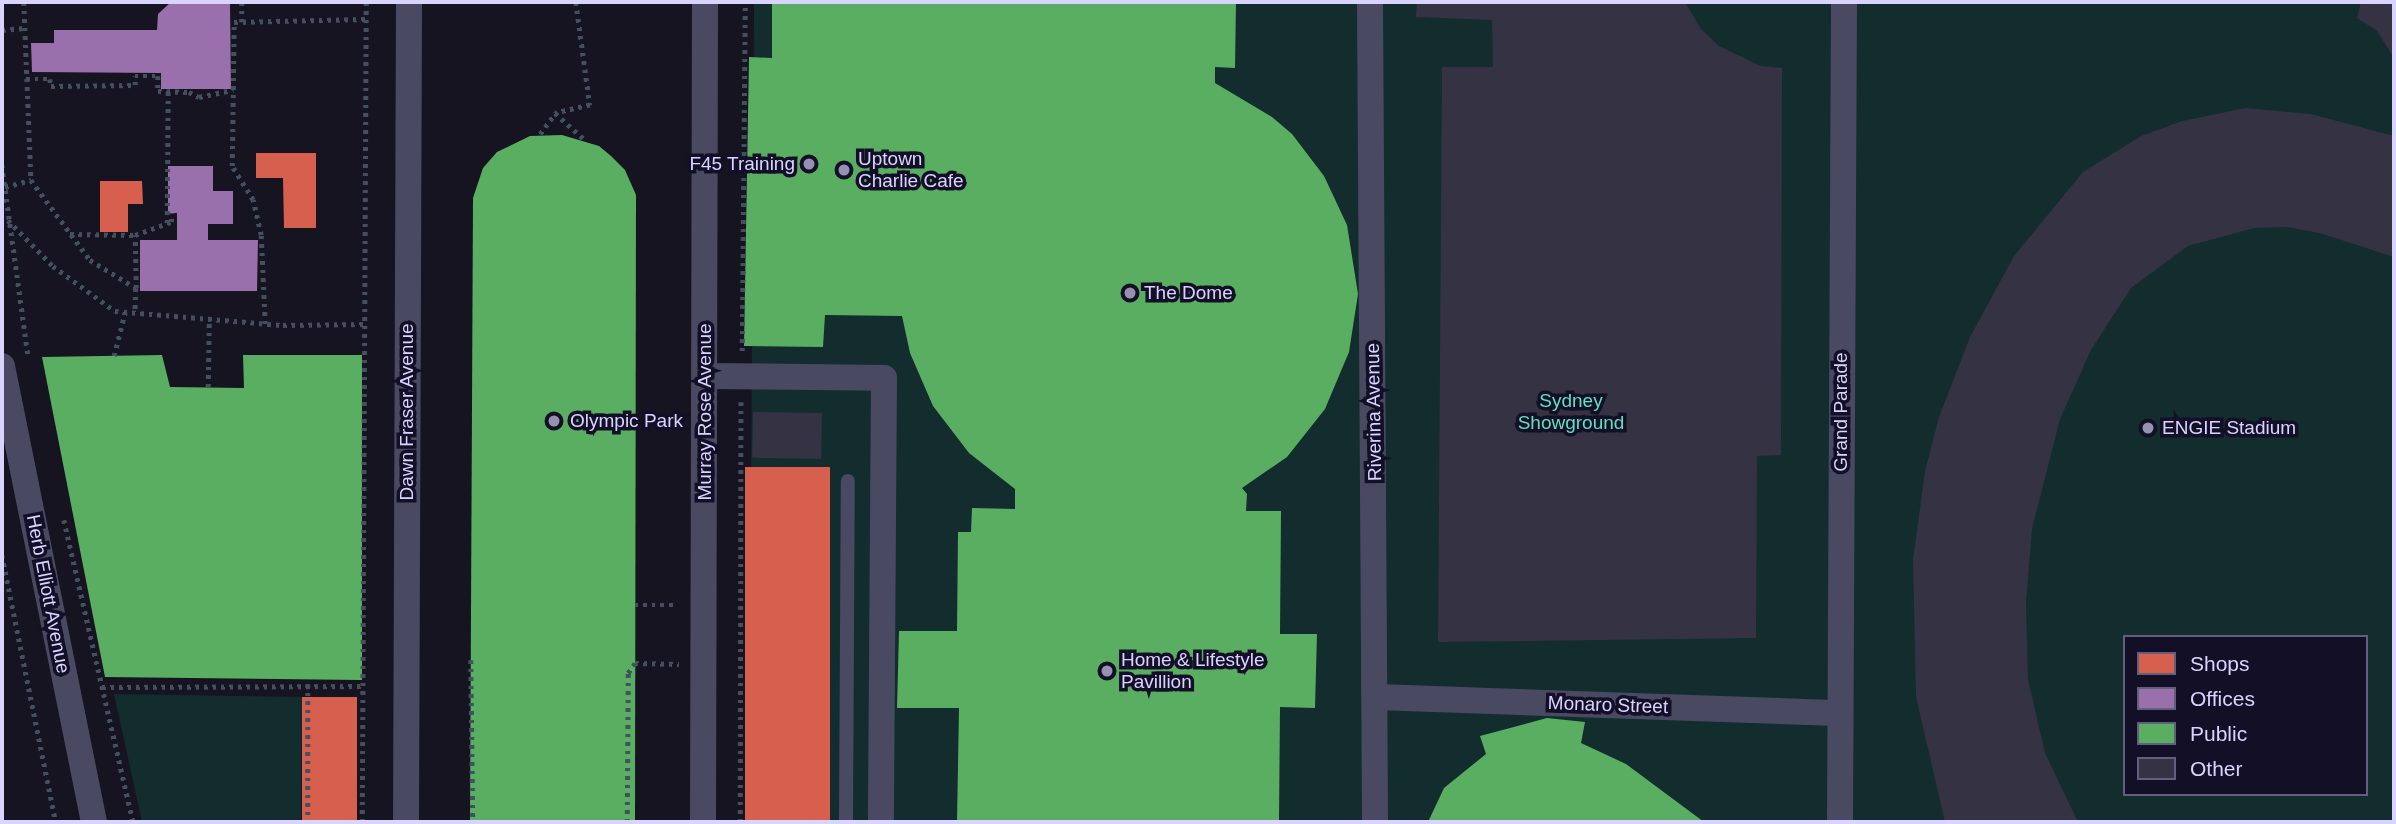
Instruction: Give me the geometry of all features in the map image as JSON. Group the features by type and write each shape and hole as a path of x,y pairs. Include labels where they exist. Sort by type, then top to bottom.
{"street":[{"name":"Dawn Fraser Avenue","path":"406,822 409,2"},
{"name":"Murray Rose Avenue","path":"702,822 705,2"},
{"name":"Riverina Avenue","path":"1370,2 1377,697 1375,822"},
{"name":"Grand Parade","path":"1840,822 1844,2"},
{"name":"Herb Elliott Avenue","path":"2,366 94,822"},
{"path":"705,376 884,378 881,822"},
{"name":"Monaro Street","path":"1377,697 1839,713"}],"lane":[{"path":"846,822 848,481"}],"path":[{"path":"24,2 31,180 90,260 136,288"},
{"path":"242,2 242,22"},
{"path":"362,822 367,324 366,2"},
{"path":"540,134 555,113 590,105 576,2"},
{"path":"740,822 745,2"},
{"path":"265,324 261,234 253,200 232,166 234,22 366,19"},
{"path":"2,30 27,28"},
{"path":"26,79 50,79 51,86 135,85 135,76 158,76 158,92 199,97 233,90"},
{"path":"167,223 168,92"},
{"path":"555,113 584,140"},
{"path":"2,165 30,368"},
{"path":"5,187 31,180"},
{"path":"70,233 135,234 167,223 172,213"},
{"path":"8,220 53,266 115,311 265,324 367,324"},
{"path":"135,234 135,313"},
{"path":"114,356 125,312"},
{"path":"208,387 209,320"},
{"path":"62,514 133,822"},
{"path":"2,555 56,822"},
{"path":"635,605 702,606"},
{"path":"471,660 473,822"},
{"path":"627,822 628,673 635,663 704,664"},
{"path":"102,687 308,684 364,686"},
{"path":"308,684 308,822"}],"green space":[{"name":"Sydney Showground","path":"754,2 2394,2 2394,822 749,822"},
{"path":"114,694 302,697 301,822 142,822"}],"building: Shops":[{"path":"256,153 316,153 316,228 284,228 283,178 256,178"},
{"path":"100,181 142,181 143,204 128,204 128,232 100,232"},
{"path":"745,467 830,467 830,822 745,822"},
{"path":"302,697 357,697 357,822 302,822"}],"building: Offices":[{"path":"171,2 230,2 231,89 161,89 161,73 32,72 31,43 54,43 54,30 157,30 158,14"},
{"path":"168,166 213,166 213,191 233,191 233,224 208,224 208,240 258,240 257,291 140,291 140,240 177,240 177,213 168,213"}],"building: Public":[{"path":"772,2 1236,2 1235,68 1215,67 1215,83 1272,117 1292,134 1324,176 1347,225 1358,294 1349,352 1325,409 1287,457 1242,488 1247,494 1246,511 1281,511 1280,634 1317,634 1315,708 1280,707 1279,822 957,822 959,708 897,708 899,631 957,631 958,532 971,532 972,508 1015,509 1015,489 969,453 933,406 910,353 902,316 825,315 823,347 744,346 749,57 772,58"},
{"name":"Olympic Park","path":"562,135 599,146 625,170 636,195 635,822 470,822 473,198 483,168 497,152 530,136"},
{"path":"162,355 170,387 244,388 243,355 362,355 362,680 105,677 42,357"},
{"path":"1547,718 1585,722 1581,743 1626,764 1704,822 1428,822 1444,788 1486,754 1480,736"}],"building: Other":[{"path":"1417,2 1685,2 1701,29 1719,46 1761,66 1782,68 1781,455 1757,456 1756,638 1438,642 1442,67 1493,67 1492,20 1416,17"},
{"path":"2361,2 2394,2 2394,58 2377,31 2357,18"},
{"path":"2246,108 2311,114 2394,136 2394,257 2323,234 2288,227 2254,228 2188,246 2131,288 2091,350 2060,419 2032,529 2026,603 2028,679 2045,753 2078,822 1945,822 1916,697 1913,560 1925,471 1939,417 1970,337 2014,256 2083,172 2141,136 2182,121"},
{"path":"753,412 822,413 821,459 752,458"}],"place":[{"name":"F45 Training","path":"809,164"},
{"name":"Uptown Charlie Cafe","path":"844,170"},
{"name":"The Dome","path":"1130,293"},
{"name":"Olympic Park","path":"554,421"},
{"name":"ENGIE Stadium","path":"2148,428"},
{"name":"Home & Lifestyle Pavillion","path":"1107,671"}]}
